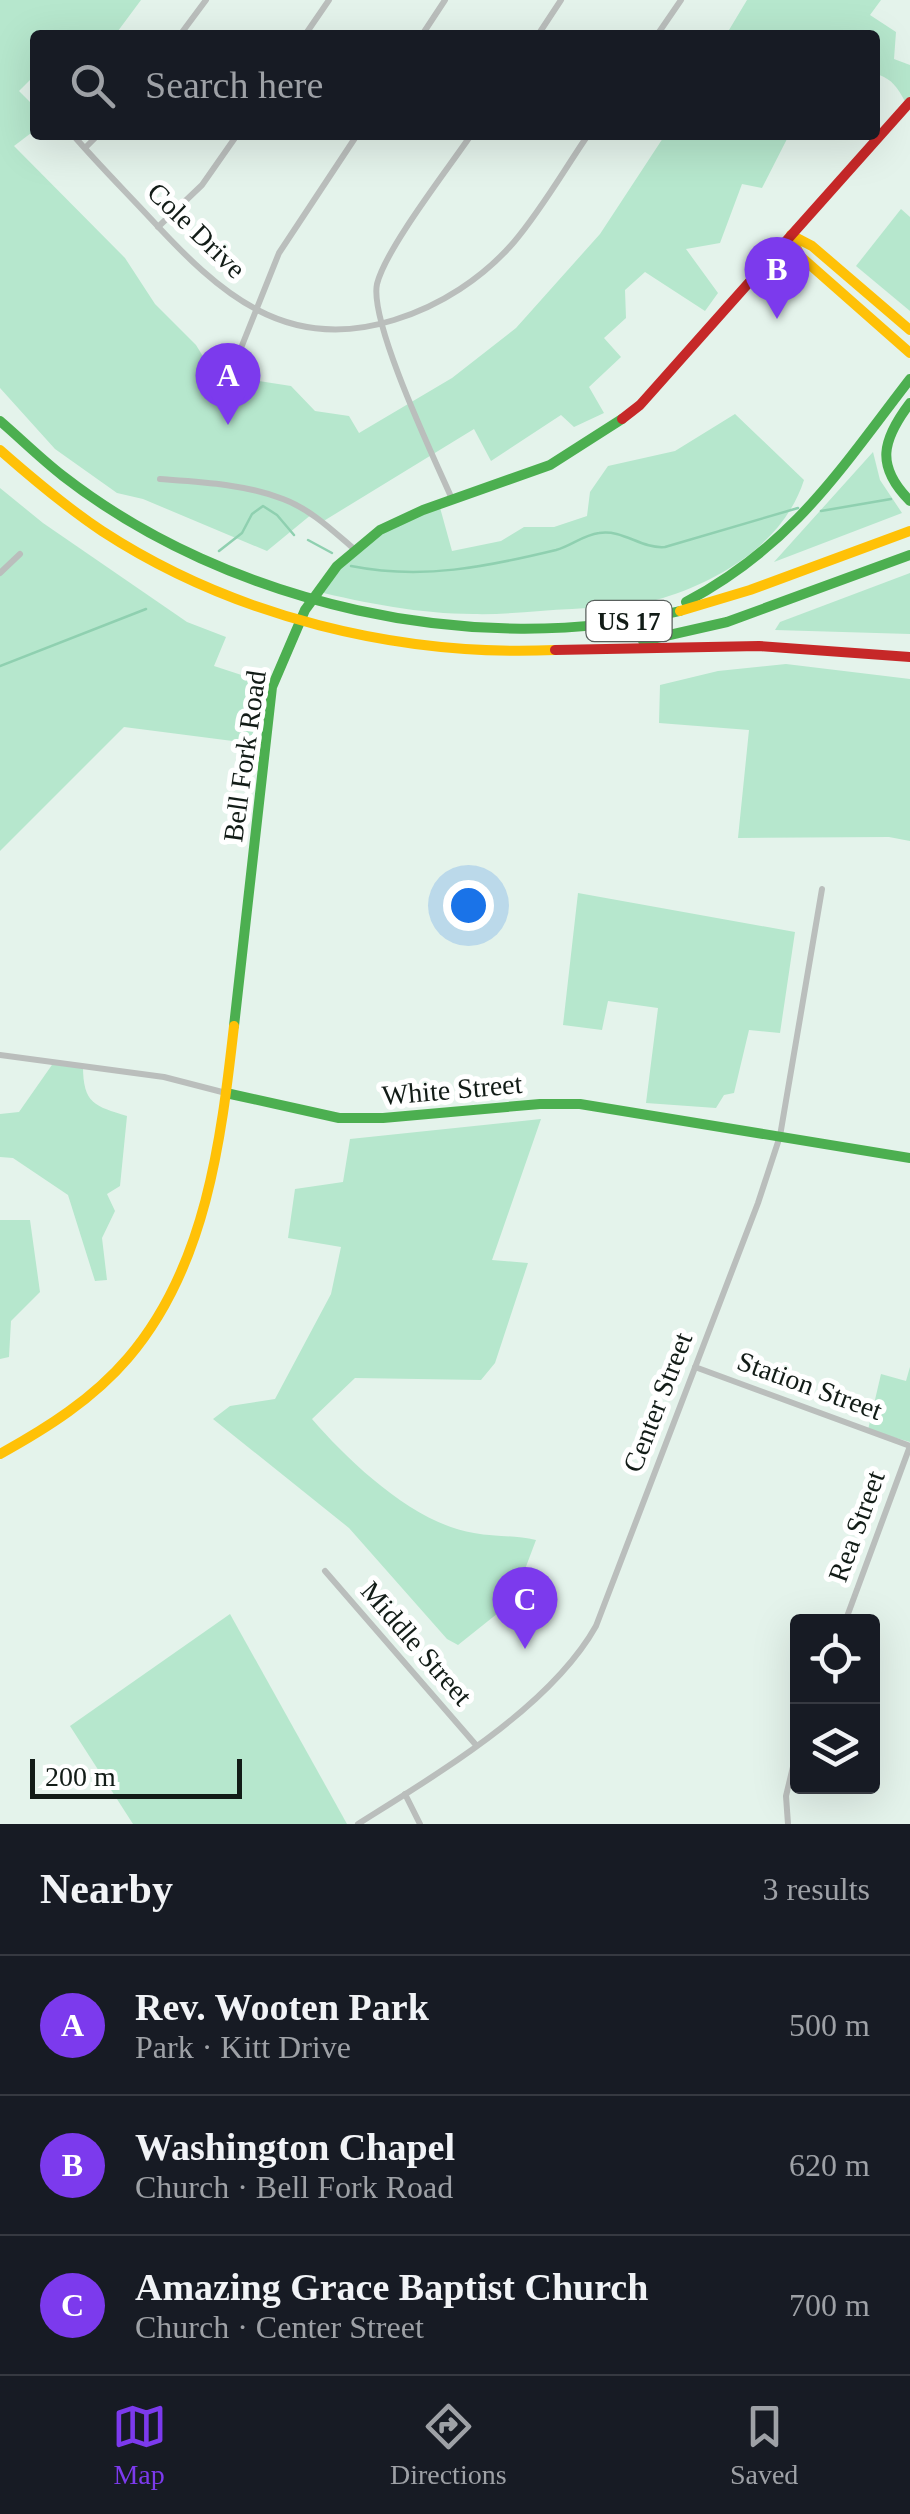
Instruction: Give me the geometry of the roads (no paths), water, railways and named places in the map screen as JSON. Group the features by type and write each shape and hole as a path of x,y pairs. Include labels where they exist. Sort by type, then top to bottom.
{"main road":[{"name":"Bell Fork Road","path":"880,136 910,102"},
{"name":"Bell Fork Road","path":"0,1454 51,1426 92,1395 128,1359 156,1320 181,1274 202,1219 226,1093 272,687 285,646 314,590 353,548 400,518 548,466 594,440 640,405 876,140"},
{"path":"791,235 812,246 910,330"},
{"path":"791,235 800,256 910,353"},
{"path":"650,618 722,584 782,539 808,512 910,379"},
{"path":"910,402 886,440 886,458 892,481 910,501"},
{"name":"US 17","path":"0,421 59,472 170,542 278,589 398,618 530,629 650,618 731,595 910,532"},
{"name":"US 17","path":"0,450 85,519 137,552 194,580 323,624 390,640 458,650 542,652 609,647 727,622 910,555"},
{"path":"609,647 785,645 910,657"},
{"name":"White Street","path":"226,1093 340,1118 580,1104 910,1158"}],"street":[{"path":"184,30 206,0"},
{"path":"309,30 330,0"},
{"path":"425,30 446,0"},
{"path":"541,30 561,0"},
{"path":"660,30 680,0"},
{"name":"Cole Drive","path":"78,140 207,278 256,310 302,327 342,328 380,325 444,300 513,243 585,140"},
{"path":"85,148 93,140"},
{"path":"158,227 202,185 234,140"},
{"path":"228,378 279,253 353,140"},
{"path":"452,499 380,325 377,286 390,256 468,140"},
{"path":"160,479 221,483 284,499 317,518 353,548"},
{"path":"0,573 20,554"},
{"name":"Center Street","path":"358,1824 476,1745 551,1685 580,1654 596,1626 758,1204 780,1136 822,889"},
{"name":"White Street","path":"0,1055 164,1077 226,1093"},
{"name":"Station Street","path":"695,1367 910,1446"},
{"name":"Rea Street","path":"848,1614 910,1446"},
{"name":"Middle Street","path":"325,1572 476,1745"},
{"path":"788,1824 786,1796 790,1779"},
{"path":"404,1794 420,1824"}],"waterway":[{"path":"821,511 891,499"},
{"path":"219,551 242,533 252,514 263,506 294,535"},
{"path":"351,566 403,572 454,570 556,550 599,533 665,547 798,508"},
{"path":"308,540 332,553"},
{"path":"0,666 146,609"}],"place":[{"name":"Washington Chapel","path":"777,319"},
{"name":"Rev. Wooten Park","path":"228,425"},
{"name":"Amazing Grace Baptist Church","path":"525,1649"}]}
